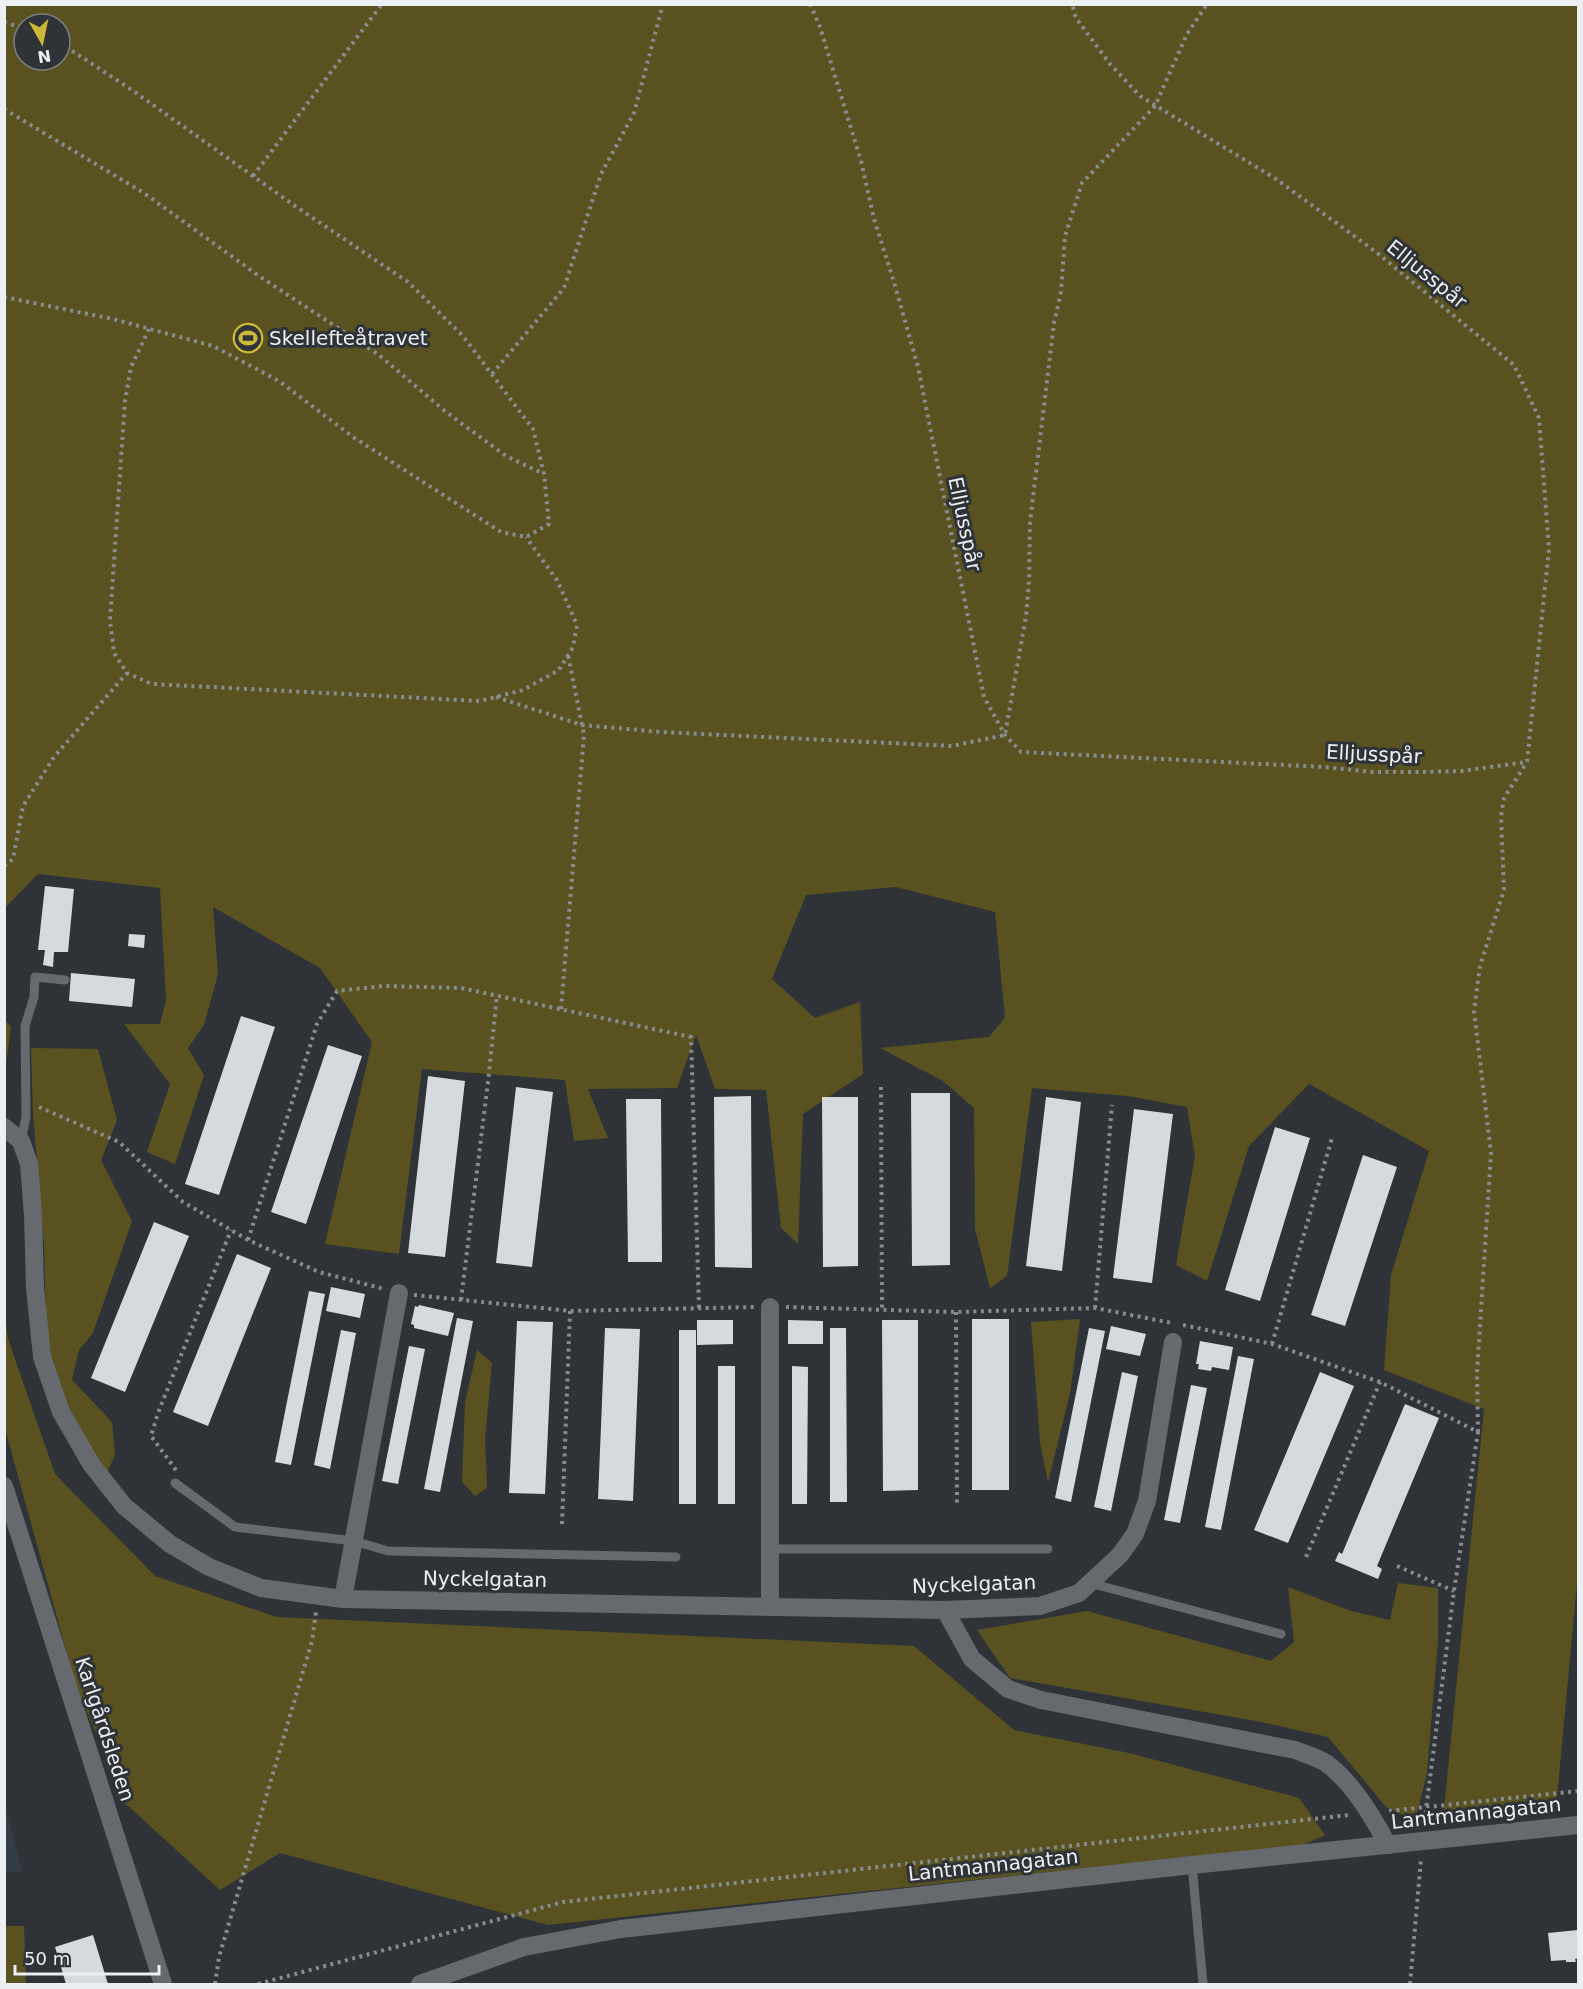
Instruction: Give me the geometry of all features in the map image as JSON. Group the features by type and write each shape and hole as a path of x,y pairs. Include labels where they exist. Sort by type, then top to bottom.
{"street":[{"path":"4,1127 21,1141"},
{"name":"Nyckelgatan","path":"21,1141 29,1164 35,1287 42,1357 61,1412 91,1464 124,1506 170,1544 209,1567 261,1588 343,1599 945,1610 1040,1606 1079,1593 1120,1555 1135,1534 1147,1501 1173,1342"},
{"path":"343,1599 399,1293"},
{"path":"770,1307 770,1606"},
{"name":"Karlgårdsleden","path":"4,1486 163,1984"},
{"path":"945,1610 972,1659 1008,1689 1041,1700 1295,1750 1324,1762 1340,1776 1370,1813 1388,1845"},
{"name":"Lantmannagatan","path":"420,1984 524,1947 621,1929 1192,1865 1578,1825"}],"lane":[{"path":"21,1141 26,1117 25,1026 34,997 35,976 65,980"},
{"path":"175,1483 235,1527 354,1541 388,1551 676,1557"},
{"path":"770,1549 1048,1549"},
{"path":"1090,1582 1281,1634"},
{"path":"1192,1865 1203,1984"}],"path":[{"path":"253,176 382,4"},
{"path":"492,374 564,288 601,174 634,113 663,4"},
{"name":"Elljusspår","path":"810,4 820,27 861,161 873,219 918,367 984,696 1005,735 1021,752 1324,767 1373,772 1461,771 1527,762 1549,549 1539,418 1514,365 1376,252 1276,179 1140,96 1110,64 1076,18 1072,4"},
{"path":"496,697 582,725 661,732 952,746 1005,735 1026,616 1030,522 1053,333 1061,292 1065,236 1082,183 1155,106 1187,34 1207,4"},
{"path":"4,297 113,319 213,346 279,381 353,437 501,532 526,537 549,524 544,474 533,429 464,336 408,282 72,51"},
{"path":"4,109 144,193 259,276 379,355 446,412 506,456 544,474"},
{"path":"149,329 131,368 125,401 110,620 114,653 127,673 152,684 480,701 523,690 559,670 573,648 577,625 557,580 526,537"},
{"path":"561,1009 584,735 568,655"},
{"path":"4,866 13,860 23,806 54,757 127,673"},
{"path":"1410,1984 1426,1807 1454,1591 1478,1432 1477,1372 1491,1153 1474,1011 1480,966 1504,890 1501,816 1504,798 1527,762"},
{"path":"248,1240 317,1024 337,991 383,986 461,988 691,1036 699,1308"},
{"path":"461,1300 497,995"},
{"path":"881,1087 882,1309"},
{"path":"26,1101 119,1142 183,1202 248,1240 319,1272 399,1293 570,1311 770,1307 956,1312 1095,1308 1272,1344 1380,1383 1478,1432"},
{"path":"1095,1308 1112,1105"},
{"path":"1272,1344 1332,1138"},
{"path":"175,1483 176,1470 151,1436 158,1413 231,1230"},
{"path":"562,1524 570,1311"},
{"path":"956,1312 957,1503"},
{"path":"1306,1557 1380,1383"},
{"path":"1397,1566 1454,1591"},
{"path":"215,1984 219,1957 230,1915 312,1641 319,1596"},
{"path":"258,1984 563,1902 1578,1791"}],"shaded area":[{"path":"5,5 1578,5 1578,1573 1556,1808 1443,1819 1484,1409 1384,1370 1391,1275 1429,1151 1309,1084 1249,1146 1207,1281 1176,1265 1195,1156 1187,1107 1128,1096 1032,1088 1007,1276 990,1288 975,1229 974,1108 943,1081 880,1048 989,1037 1005,1018 995,912 896,887 806,895 772,979 815,1018 860,1002 863,1074 803,1114 798,1244 781,1228 766,1090 715,1089 696,1035 677,1088 588,1089 608,1138 574,1141 565,1080 422,1069 399,1254 325,1244 372,1042 320,968 213,907 218,974 204,1025 188,1048 204,1075 175,1164 147,1152 170,1084 124,1024 160,1024 166,1000 160,888 38,874 5,908"},
{"path":"5,1020 11,1027 5,1072"},
{"path":"31,1048 98,1049 117,1120 101,1160 132,1221 93,1333 79,1350 72,1380 112,1422 115,1455 106,1475 77,1432 47,1359 44,1246 33,1113"},
{"path":"4,1306 8,1339 55,1474 155,1576 277,1617 914,1646 1014,1730 1129,1753 1299,1798 1325,1835 1303,1845 548,1925 280,1853 220,1890 126,1804 76,1686 5,1429"},
{"path":"1080,1319 1070,1393 1048,1483 1040,1442 1031,1322"},
{"path":"477,1350 492,1363 485,1438 487,1488 475,1496 462,1482 465,1402"},
{"path":"1398,1583 1438,1588 1438,1641 1427,1773 1415,1821 1386,1807 1328,1737 1256,1721 1010,1678 977,1630 1087,1611 1271,1661 1294,1642 1288,1587 1351,1611 1390,1620"},
{"path":"5,1803 22,1872 5,1872"},
{"path":"5,1926 24,1926 26,1984 5,1984"}],"building":[{"path":"45,886 74,889 68,952 54,952 53,967 43,965 45,950 38,950"},
{"path":"129,934 145,935 144,948 128,946"},
{"path":"71,973 135,979 132,1007 69,1001"},
{"path":"241,1016 275,1027 219,1195 185,1184"},
{"path":"328,1045 362,1056 306,1224 271,1212"},
{"path":"428,1076 465,1081 445,1257 408,1253"},
{"path":"516,1087 553,1092 532,1267 496,1263"},
{"path":"911,1093 950,1093 950,1265 912,1266"},
{"path":"751,1096 752,1268 715,1267 714,1097"},
{"path":"822,1097 858,1097 858,1266 823,1267"},
{"path":"1046,1097 1081,1102 1062,1271 1026,1266"},
{"path":"626,1099 661,1099 662,1262 628,1262"},
{"path":"1134,1109 1173,1114 1152,1283 1113,1278"},
{"path":"1275,1127 1310,1138 1260,1301 1225,1290"},
{"path":"1363,1155 1397,1167 1345,1326 1311,1315"},
{"path":"154,1222 189,1236 125,1392 91,1378"},
{"path":"237,1254 271,1268 208,1426 173,1412"},
{"path":"331,1287 365,1294 360,1318 326,1311"},
{"path":"309,1291 325,1294 291,1465 275,1462"},
{"path":"415,1306 454,1313 448,1336 414,1328 411,1324"},
{"path":"457,1318 473,1321 440,1492 424,1489"},
{"path":"972,1319 1009,1319 1009,1490 972,1490"},
{"path":"697,1320 733,1320 733,1344 697,1345"},
{"path":"788,1320 823,1321 823,1344 788,1344"},
{"path":"882,1320 918,1320 918,1490 883,1491"},
{"path":"517,1321 553,1322 545,1494 509,1493"},
{"path":"1111,1326 1146,1334 1140,1356 1106,1349"},
{"path":"605,1328 640,1329 633,1501 598,1499"},
{"path":"830,1328 846,1328 847,1502 830,1502"},
{"path":"1089,1328 1105,1331 1071,1502 1055,1498"},
{"path":"341,1330 356,1333 330,1469 314,1465"},
{"path":"679,1330 696,1330 696,1504 679,1504"},
{"path":"1200,1341 1233,1347 1229,1370 1212,1367 1211,1371 1198,1369 1199,1364 1196,1364"},
{"path":"409,1346 425,1349 398,1484 382,1481"},
{"path":"1238,1356 1254,1359 1221,1530 1205,1527"},
{"path":"718,1366 735,1366 735,1504 718,1504"},
{"path":"792,1366 808,1367 807,1504 792,1504"},
{"path":"1122,1372 1138,1376 1111,1511 1094,1507"},
{"path":"1320,1372 1354,1386 1288,1543 1254,1530"},
{"path":"1191,1385 1207,1388 1180,1523 1164,1520"},
{"path":"1405,1404 1439,1418 1377,1566 1382,1569 1378,1579 1335,1561 1339,1552 1342,1554"},
{"path":"1578,1930 1576,1962 1551,1961 1548,1933"},
{"path":"93,1935 108,1984 66,1984 55,1947"}],"place":[{"name":"Skellefteåtravet","path":"248,338"}]}
